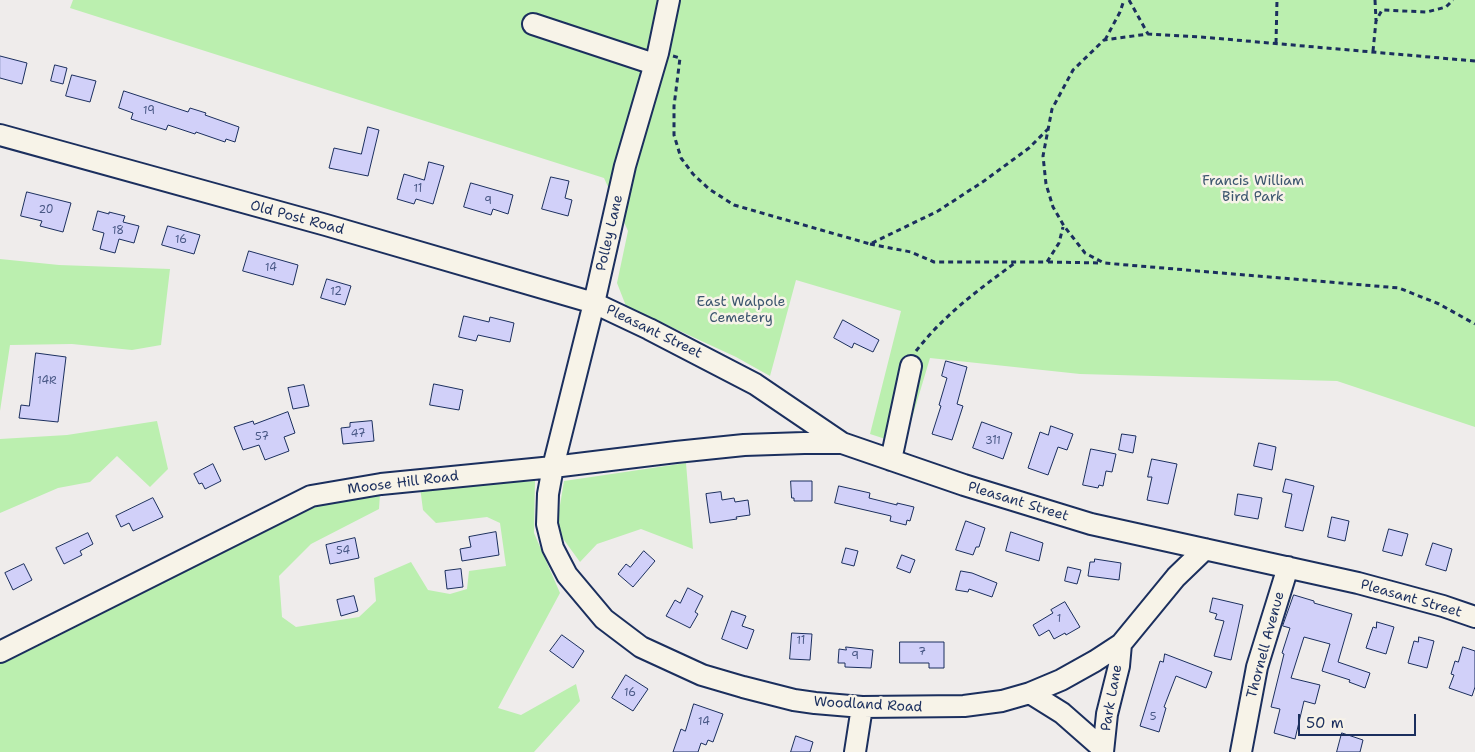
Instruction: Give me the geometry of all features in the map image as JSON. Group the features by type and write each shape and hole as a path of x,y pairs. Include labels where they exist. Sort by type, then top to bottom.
{"street":[{"name":"Polley Lane","path":"553,467 594,303 625,166 656,58 669,0"},
{"path":"533,24 656,58"},
{"name":"Old Post Road","path":"0,135 326,225 594,303"},
{"name":"Pleasant Street","path":"594,303 755,384 842,443 964,485 1091,524 1377,588 1475,617"},
{"path":"891,460 911,366"},
{"name":"Moose Hill Road","path":"0,652 311,496 381,484 744,445 842,443"},
{"name":"Woodland Road","path":"553,467 548,494 547,524 553,548 567,575 604,619 642,647 702,675 794,700 862,707 964,706 1002,701 1030,693 1061,680 1095,662 1121,644 1176,577 1205,549"},
{"name":"Thornell Avenue","path":"1241,752 1257,667 1288,567"},
{"name":"Park Lane","path":"1103,751 1107,714 1121,644"},
{"path":"1030,693 1062,713 1103,751"},
{"path":"855,752 862,707"}],"path":[{"path":"1104,263 1085,253 1064,226 1053,207 1046,184 1043,156 1052,109 1073,70 1104,40 1120,12 1124,0"},
{"path":"1129,0 1148,34"},
{"path":"1276,43 1277,0"},
{"path":"1373,51 1376,21 1375,0"},
{"path":"1376,21 1382,10 1427,12 1446,7 1453,0"},
{"path":"1104,40 1148,34 1373,51 1475,61"},
{"path":"656,58 680,58 674,106 674,134 681,158 693,174 709,189 734,204 870,244 911,252 934,262 1104,263 1399,288 1439,304 1475,324"},
{"path":"870,244 938,211 1029,148 1049,128"},
{"path":"1047,262 1059,243 1064,226"},
{"path":"911,366 915,352 937,328 978,289 1016,262"}],"green space":[{"name":"Francis William Bird Park","path":"73,0 1475,0 1475,427 1337,381 1080,374 930,358 904,445 870,434 901,311 796,280 770,376 736,357 626,306 617,283 628,231 604,178 70,8"},
{"path":"0,259 59,265 170,269 161,345 132,350 72,344 10,345 0,411"},
{"path":"157,421 168,469 150,487 117,456 90,482 58,488 0,513 0,439 67,435"},
{"path":"686,463 693,549 641,529 597,544 580,562 556,529 564,481"},
{"path":"535,481 534,533 560,593 498,708 521,715 576,684 580,701 534,752 0,752 0,662 316,504 380,494 379,509 311,544 279,576 282,617 296,627 359,617 376,601 374,578 411,562 428,590 450,594 467,589 469,571 506,566 500,523 487,517 436,523 423,510 420,487"}],"building":[{"path":"0,56 27,63 22,84 0,78"},
{"path":"55,65 67,68 63,84 51,81"},
{"path":"72,75 96,81 90,102 66,96"},
{"path":"124,91 188,112 190,108 206,113 205,115 239,127 235,142 226,139 225,142 168,125 166,130 131,119 133,113 119,108"},
{"path":"368,127 379,130 368,176 329,168 334,148 361,154"},
{"path":"429,162 444,166 433,204 416,199 414,204 397,199 404,174 424,180"},
{"path":"551,177 569,181 565,198 572,200 568,216 542,209"},
{"path":"471,183 513,195 508,214 493,209 491,215 464,207"},
{"path":"27,192 71,203 63,232 40,226 42,221 21,216"},
{"path":"98,211 125,216 123,222 139,226 134,243 119,239 115,253 100,249 104,233 93,230"},
{"path":"168,226 200,235 194,254 162,245"},
{"path":"249,251 298,265 293,285 243,271"},
{"path":"327,279 351,286 345,305 321,298"},
{"path":"464,316 489,322 490,317 514,323 510,342 478,335 476,341 459,337"},
{"path":"843,320 879,340 873,352 854,343 852,348 834,338"},
{"path":"36,353 66,357 58,422 19,418 21,405 29,406"},
{"path":"946,361 967,367 957,404 963,406 952,440 932,434 947,378 942,376"},
{"path":"434,384 463,390 459,410 430,405"},
{"path":"304,385 309,406 293,409 288,388"},
{"path":"288,412 295,433 284,437 289,451 265,460 259,445 243,450 234,427 253,421 254,424"},
{"path":"372,421 374,441 343,444 341,428 350,427 350,423"},
{"path":"982,422 1012,433 1003,459 973,448"},
{"path":"1051,426 1073,434 1067,450 1058,447 1048,475 1028,468 1040,432 1048,435"},
{"path":"1122,434 1136,436 1133,453 1119,450"},
{"path":"1259,443 1276,447 1272,470 1254,466"},
{"path":"1091,449 1116,454 1112,472 1106,471 1103,486 1099,485 1098,488 1083,485"},
{"path":"1152,459 1177,464 1168,504 1147,500 1152,477 1148,477"},
{"path":"213,464 221,481 205,489 202,483 199,484 194,474"},
{"path":"1286,479 1314,486 1303,531 1285,527 1292,494 1283,492"},
{"path":"791,481 812,481 812,501 794,501 794,498 792,498"},
{"path":"839,486 870,493 869,498 914,507 910,521 907,520 906,525 890,521 891,516 835,503"},
{"path":"721,492 722,500 734,498 735,502 748,500 750,515 710,523 706,494"},
{"path":"1238,494 1262,498 1258,519 1235,515"},
{"path":"153,498 163,517 133,531 129,523 121,527 116,516"},
{"path":"1332,517 1349,521 1345,541 1328,537"},
{"path":"966,521 985,528 979,547 976,547 973,555 956,550"},
{"path":"1389,529 1408,534 1402,556 1383,551"},
{"path":"496,532 499,555 462,561 460,549 471,547 469,537"},
{"path":"1011,532 1043,543 1039,561 1006,551"},
{"path":"88,533 93,544 80,551 82,555 64,564 56,548"},
{"path":"355,538 359,558 330,564 326,545"},
{"path":"1433,543 1452,549 1446,571 1426,565"},
{"path":"846,548 858,551 854,566 842,563"},
{"path":"644,551 655,561 633,587 618,574 626,564 630,567"},
{"path":"902,555 915,560 910,573 897,568"},
{"path":"1095,559 1121,563 1119,580 1088,576 1090,562 1094,562"},
{"path":"24,564 32,580 13,590 5,573"},
{"path":"1068,567 1081,570 1077,584 1065,581"},
{"path":"461,569 463,587 447,589 445,571"},
{"path":"961,571 972,573 997,583 992,597 969,589 968,592 956,590"},
{"path":"688,588 703,596 695,612 698,614 690,628 666,616 675,600 680,603"},
{"path":"1294,595 1352,614 1338,662 1370,673 1365,688 1349,682 1350,680 1322,671 1330,644 1304,637 1291,678 1320,685 1315,704 1304,701 1295,739 1274,733 1280,709 1271,707 1284,654 1282,653 1290,628 1283,626"},
{"path":"354,596 358,611 341,616 337,600"},
{"path":"1213,598 1243,605 1231,660 1214,656 1224,621 1215,619 1217,614 1210,612"},
{"path":"1065,602 1080,627 1054,639 1049,630 1039,636 1033,625 1053,613 1051,610"},
{"path":"732,611 746,616 742,626 754,630 747,649 722,639"},
{"path":"1377,622 1394,627 1386,654 1366,648 1373,627 1376,628"},
{"path":"792,633 812,634 810,660 790,659"},
{"path":"562,635 584,651 573,668 550,651"},
{"path":"1419,637 1434,641 1427,668 1408,663 1414,641 1418,642"},
{"path":"900,642 944,642 944,668 929,668 929,663 900,663"},
{"path":"846,647 873,650 871,668 845,667 845,663 838,663 839,649 846,650"},
{"path":"1463,647 1475,651 1475,687 1472,696 1449,688 1454,675 1451,674 1455,661 1458,662"},
{"path":"1165,654 1212,672 1206,688 1176,676 1164,707 1166,708 1159,732 1140,726 1160,661 1163,662"},
{"path":"626,675 648,689 633,711 612,698"},
{"path":"694,704 723,714 713,742 708,740 706,745 701,743 698,752 673,752 681,729 685,731"},
{"path":"1342,733 1363,740 1360,752 1337,752"},
{"path":"796,736 813,742 810,752 791,752"}],"park label":[{"name":"East Walpole Cemetery","path":"741,310"}]}
